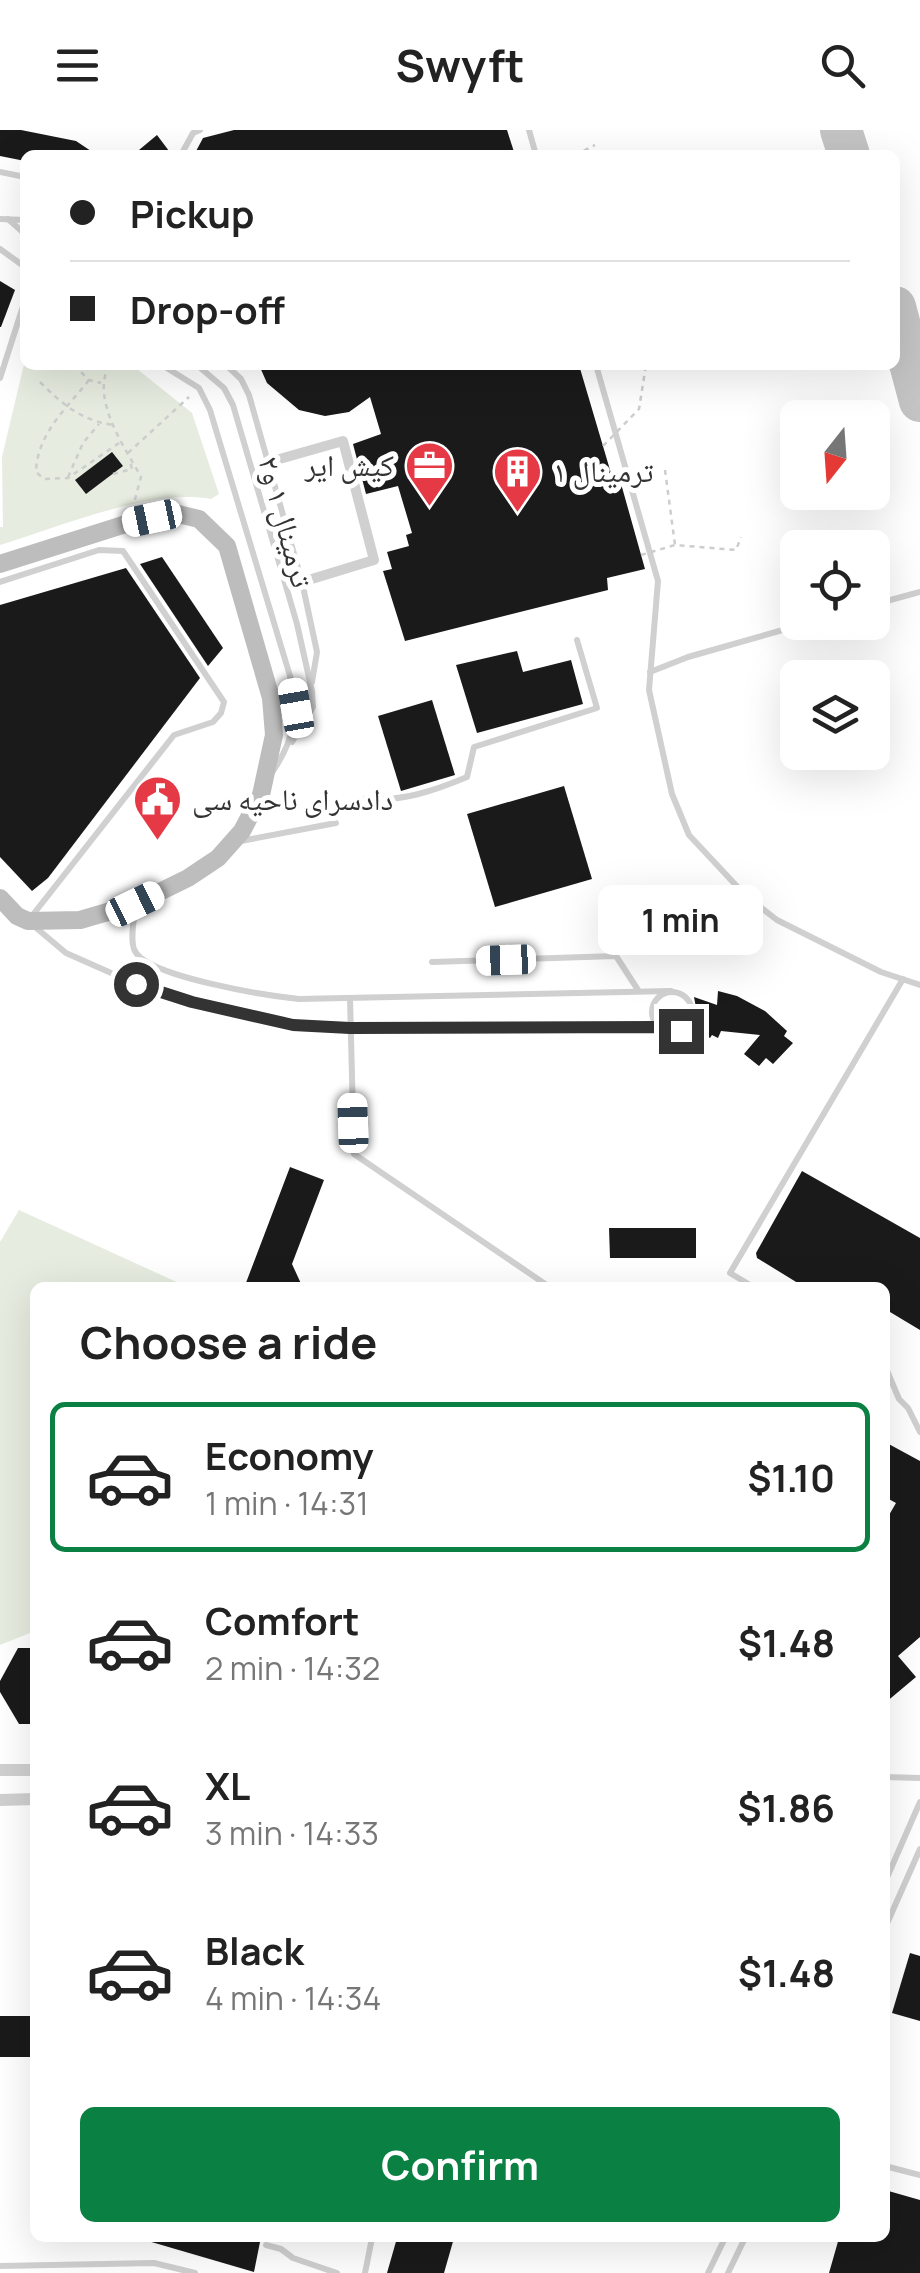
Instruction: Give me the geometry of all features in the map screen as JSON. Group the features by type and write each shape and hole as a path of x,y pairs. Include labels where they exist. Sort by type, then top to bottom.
{"main road":[{"path":"0,564 129,523 174,513 198,519 227,546 271,698 274,734 264,784 235,842 188,878 135,904 80,920 28,921 17,916 0,898"}],"street":[{"path":"269,462 344,441 374,560 302,582"},
{"path":"0,1770 30,1770"},
{"path":"0,1800 30,1800"}],"lane":[{"path":"184,150 192,133 200,130"},
{"path":"0,378 20,316"},
{"path":"170,370 199,388 224,448 290,676 296,708 289,747"},
{"path":"203,370 224,388 233,405 312,688"},
{"name":"ترمینال ۱ و۲","path":"231,370 249,395 302,582 317,652 312,707 264,784"},
{"path":"597,370 658,581 649,690 672,794 689,835 746,896 777,920 881,972 920,985"},
{"path":"0,582 99,550 123,551 224,702 213,722 174,736 28,921 66,953 136,984 293,1025 658,1027 673,1033 688,1026 692,1019 691,1003 672,991 299,999 241,992 198,981 140,958 133,945 135,904"},
{"path":"890,600 920,592"},
{"path":"650,672 780,631"},
{"path":"366,798 383,801 467,778 474,747 597,708 577,640"},
{"path":"235,842 336,823"},
{"path":"432,962 616,956 639,991"},
{"path":"745,1282 730,1273 903,979"},
{"path":"658,1027 653,1005 664,993 672,991"},
{"path":"350,998 354,1154 542,1282"},
{"path":"890,1378 920,1432"},
{"path":"890,1777 920,1778"},
{"path":"890,1871 920,1802"},
{"path":"890,1917 920,1849"},
{"path":"890,2167 920,2175"},
{"path":"365,2273 371,2242"},
{"path":"708,2273 723,2242"},
{"path":"728,2273 743,2242"},
{"path":"266,2245 337,2273"},
{"path":"0,2266 154,2263 195,2273"}],"path":[{"path":"585,150 595,145"},
{"path":"79,370 102,384"},
{"path":"107,370 102,384 114,424 141,477 129,523"},
{"path":"603,446 639,409 645,370"},
{"path":"90,380 48,430 36,456 36,472 44,479 68,478 122,441"},
{"path":"40,382 66,408 100,423 114,424"},
{"path":"113,474 132,469 128,452 199,388"},
{"path":"68,478 83,444 100,423"},
{"path":"665,470 675,545"},
{"path":"641,556 675,545 736,550 741,537"}],"shaded area":[{"path":"23,370 138,370 192,413 219,494 211,499 187,497 133,504 0,545 2,457"},
{"path":"19,1210 177,1282 30,1282 30,1633 0,1645 0,1242"}],"building":[{"path":"0,130 21,130 76,141 90,150 20,150 20,160 0,156"},
{"path":"234,130 507,130 513,150 197,150 203,138"},
{"path":"157,135 168,150 139,150"},
{"path":"0,281 15,290 1,327 0,327"},
{"name":"ترمینال ۱","path":"261,370 580,370 613,480 620,480 645,569 607,578 608,590 405,641 383,571 392,569 387,552 409,546 406,535 412,533 398,486 366,494 353,444 381,434 370,397 349,412 325,416 299,410 267,383"},
{"path":"112,452 123,466 86,494 75,480"},
{"path":"162,557 223,648 208,666 140,564"},
{"path":"126,568 200,678 48,878 32,891 0,857 0,605"},
{"path":"517,651 523,672 571,660 583,704 477,733 456,665"},
{"path":"432,700 455,775 401,791 378,716"},
{"path":"564,786 592,879 495,907 467,814"},
{"path":"718,991 765,1011 787,1031 784,1036 793,1043 773,1064 766,1058 759,1066 744,1054 760,1035 721,1031 718,1038 710,1038 698,1032 704,1021 698,1018 694,997 717,1005"},
{"path":"290,1167 324,1180 292,1264 300,1282 246,1282"},
{"path":"802,1171 920,1238 920,1330 890,1312 890,1282 796,1282 757,1258 756,1253"},
{"path":"609,1228 696,1228 696,1258 610,1258"},
{"path":"890,1445 920,1461 920,1637 898,1656 916,1677 890,1699 890,1513 896,1503 890,1500"},
{"path":"18,1648 30,1648 30,1724 19,1724 0,1692 0,1681"},
{"path":"910,1953 920,1956 920,2021 892,2013"},
{"path":"0,2016 30,2016 30,2057 0,2057"},
{"path":"890,2191 920,2200 920,2273 829,2273 838,2242 890,2242"},
{"path":"151,2242 260,2242 254,2272"},
{"path":"396,2242 453,2242 444,2273 387,2273"}],"taxiway":[{"path":"841,130 847,150"},
{"path":"900,326 920,401"}],"place":[{"name":"کیش ایر","path":"429,508"},
{"name":"ترمینال ۱","path":"518,514"},
{"name":"دادسرای ناحیه سی","path":"157,842"}],"route":[{"path":"136,984 192,1002 293,1025 658,1027 673,1033 681,1031"}]}
